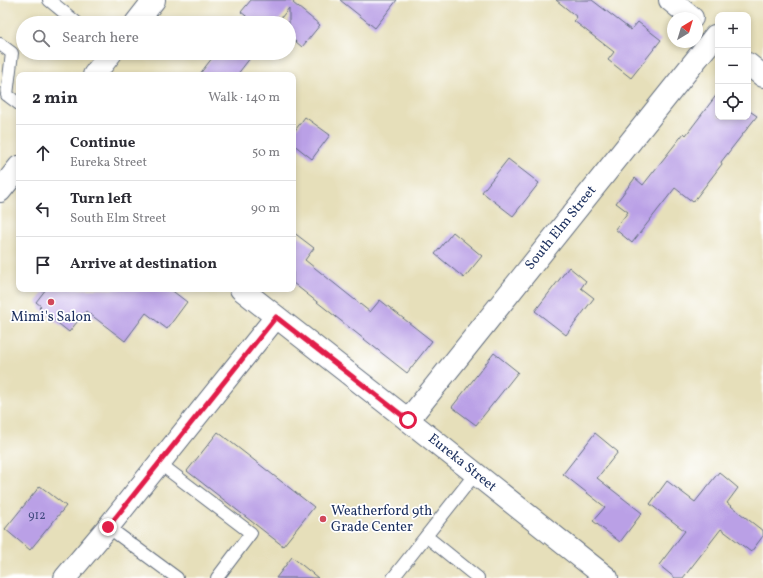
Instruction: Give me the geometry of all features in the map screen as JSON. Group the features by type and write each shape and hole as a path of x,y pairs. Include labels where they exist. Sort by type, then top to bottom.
{"street":[{"path":"141,16 154,0"},
{"path":"670,0 685,12"},
{"path":"703,27 715,37"},
{"name":"South Elm Street","path":"408,420 715,39"},
{"path":"96,72 106,60"},
{"path":"751,66 763,76"},
{"path":"2,185 16,170"},
{"name":"Eureka Street","path":"245,292 606,578"},
{"path":"66,578 276,317"}],"lane":[{"path":"49,0 68,16"},
{"path":"0,44 12,53 3,97 16,103"},
{"path":"159,463 251,533 216,578"},
{"path":"398,576 426,536 475,474"},
{"path":"108,527 177,578"},
{"path":"426,536 478,578"}],"building":[{"path":"251,0 295,0 293,3 320,25 302,47 296,42 296,16 289,16 289,8 283,16 246,16 241,12"},
{"path":"340,0 397,0 375,28"},
{"path":"556,0 592,0 631,30 638,22 661,40 631,78 608,60 614,52 574,21 577,17"},
{"path":"211,60 249,60 239,72 201,72"},
{"path":"715,97 715,120 751,120 751,112 757,116 721,162 722,164 693,202 675,188 632,243 615,229 628,212 616,203 635,178 643,185 684,133 686,135"},
{"path":"305,117 330,135 312,159 296,146 296,129"},
{"path":"508,159 539,183 513,216 482,192"},
{"path":"453,232 482,256 464,278 435,254"},
{"path":"296,234 314,248 305,260 370,312 380,300 432,341 407,373 296,285"},
{"path":"569,267 586,281 581,288 594,298 566,335 535,311"},
{"path":"44,292 174,292 187,302 167,329 146,313 125,341 86,311 69,332 39,308 41,306 36,302"},
{"path":"494,353 518,372 476,425 452,407"},
{"path":"218,432 314,507 283,546 187,471"},
{"path":"595,433 618,452 597,478 642,513 620,542 593,521 605,507 563,474"},
{"path":"719,472 738,488 727,503 763,531 763,536 751,552 721,529 683,578 675,578 659,565 685,531 650,504 667,481 695,502"},
{"path":"40,486 66,506 30,550 5,529"},
{"path":"292,557 318,578 276,578"}],"place":[{"name":"Mimi's Salon","path":"51,302"},
{"name":"Weatherford 9th Grade Center","path":"323,519"}],"route":[{"path":"108,527 276,317 408,420"}]}
